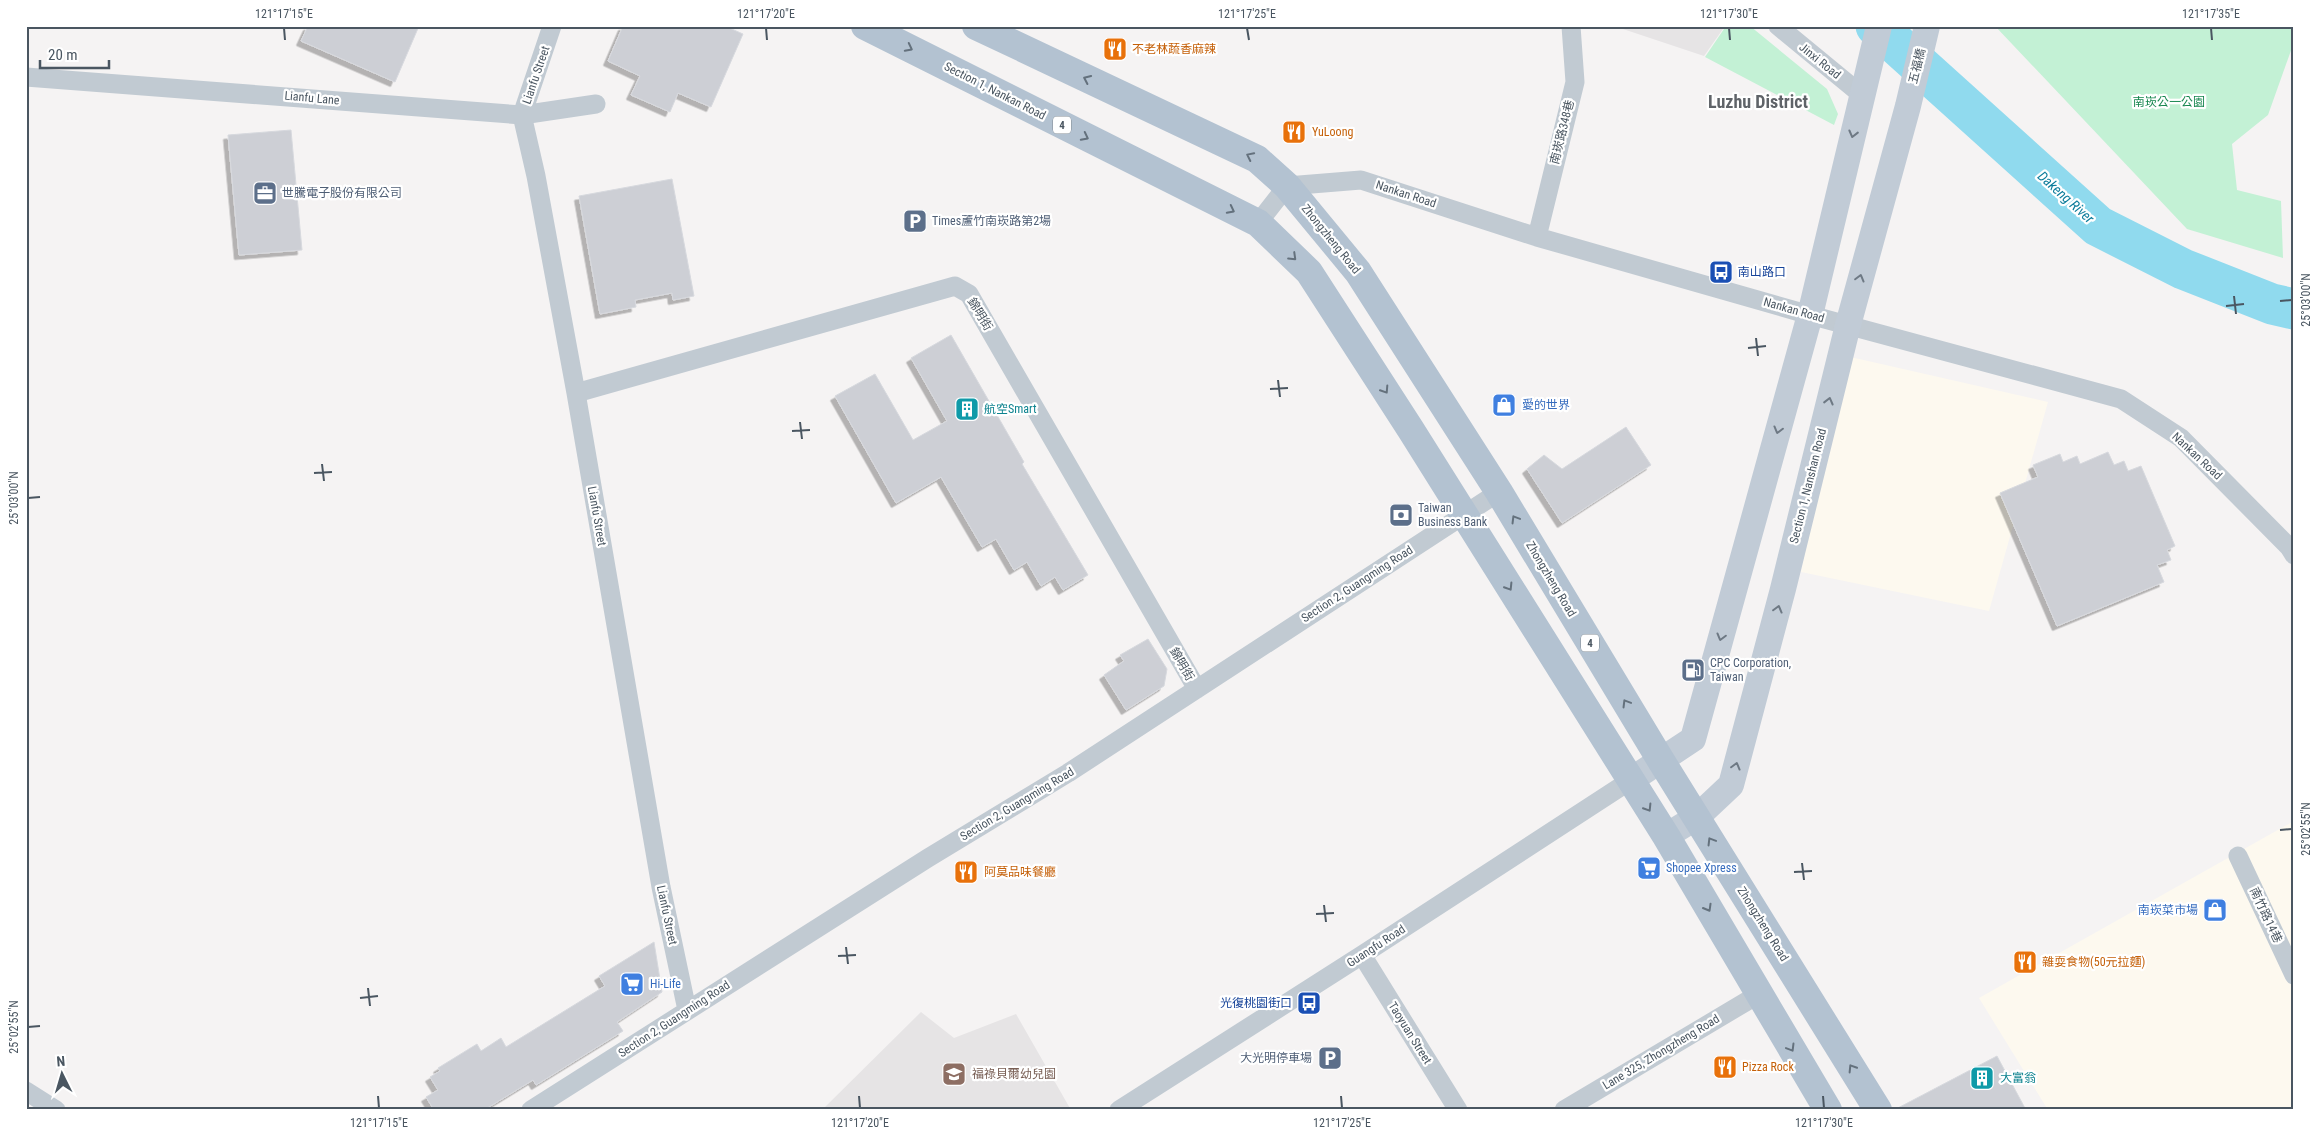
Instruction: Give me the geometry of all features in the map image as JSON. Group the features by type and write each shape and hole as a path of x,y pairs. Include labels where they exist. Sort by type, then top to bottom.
{"main road":[{"name":"Section 1, Nankan Road","path":"865,26 1258,223"},
{"name":"4","path":"976,26 1257,159 1287,186"},
{"name":"Zhongzheng Road","path":"1287,186 1358,272 1499,492 1878,1110"},
{"name":"4","path":"1258,223 1308,272 1464,514 1666,836 1828,1110"}],"street":[{"name":"Lianfu Street","path":"552,26 522,115 536,176 576,393 661,887 687,1010"},
{"name":"南崁路348巷","path":"1537,237 1575,82 1571,26"},
{"name":"Jinxi Road","path":"1778,26 1863,96"},
{"path":"1631,780 1693,739 1810,315 1878,26"},
{"name":"五福橋","path":"1908,106 1927,26"},
{"name":"Lianfu Lane","path":"26,77 522,115 596,104"},
{"name":"Section 1, Nanshan Road","path":"1666,836 1697,817 1731,785 1783,589 1848,325 1908,106"},
{"name":"Nankan Road","path":"1287,186 1361,180 1537,237 1810,315 2122,399 2181,438 2292,545"},
{"path":"1258,223 1287,186"},
{"name":"錦明街","path":"576,393 955,286 969,294 1196,689"},
{"name":"Section 2, Guangming Road","path":"532,1110 928,858 1068,773 1499,492"},
{"name":"Guangfu Road","path":"1119,1110 1631,780"},
{"name":"南竹路14巷","path":"2238,856 2294,975"},
{"name":"Taoyuan Street","path":"1362,955 1458,1110"},
{"name":"Lane 325, Zhongzheng Road","path":"1564,1110 1759,994"},
{"path":"26,1091 56,1110"}],"shaded area":[{"path":"1614,26 1725,26 1704,56"},
{"path":"1846,356 2048,402 1989,611 1801,572"},
{"name":"南崁菜市場","path":"2294,821 2294,1110 2048,1110 1979,998"},
{"name":"福祿貝爾幼兒園","path":"921,1012 954,1038 1016,1014 1071,1110 822,1110"}],"green space":[{"path":"1726,26 1750,26 1827,89 1838,114 1834,125 1705,57"},
{"name":"南崁公一公園","path":"1995,26 2294,26 2294,42 2268,115 2232,144 2237,190 2281,201 2283,258 2187,229"}],"building":[{"path":"308,26 419,26 395,82 301,41"},
{"path":"623,26 725,26 743,34 711,107 678,93 670,112 631,95 640,76 608,61"},
{"name":"世騰電子股份有限公司","path":"291,130 302,250 239,255 228,135"},
{"path":"672,179 694,296 673,300 672,293 635,300 636,307 600,314 579,196"},
{"path":"951,335 1024,462 1022,464 1088,575 1063,590 1055,577 1041,586 1027,562 1014,570 996,539 982,547 941,477 896,503 835,396 875,374 913,440 947,421 911,358"},
{"path":"1626,427 1651,465 1562,523 1527,469 1544,455 1562,469"},
{"path":"2108,452 2114,465 2124,461 2128,471 2141,466 2175,546 2167,550 2171,560 2157,565 2164,582 2057,626 2000,493 2038,477 2033,465 2060,454 2063,462 2077,456 2080,464"},
{"path":"1148,639 1167,669 1164,686 1126,710 1104,675 1124,661 1120,655"},
{"path":"654,942 662,992 617,1022 623,1031 536,1085 533,1080 484,1110 434,1110 426,1097 438,1090 430,1077 440,1071 438,1068 477,1044 481,1051 501,1038 506,1047 605,986 599,976"},
{"name":"大富翁","path":"1997,1056 2026,1110 1894,1110"}],"waterway":[{"name":"Dakeng River","path":"1876,26 2098,226 2183,269 2272,304 2294,309"}],"place":[{"name":"不老林蔬香麻辣","path":"1115,49"},
{"name":"YuLoong","path":"1294,132"},
{"name":"世騰電子股份有限公司","path":"265,193"},
{"name":"Times蘆竹南崁路第2場","path":"915,221"},
{"name":"南山路口","path":"1721,272"},
{"name":"愛的世界","path":"1504,405"},
{"name":"航空Smart","path":"967,409"},
{"name":"Taiwan Business Bank","path":"1401,515"},
{"name":"CPC Corporation, Taiwan","path":"1693,670"},
{"name":"Shopee Xpress","path":"1649,868"},
{"name":"阿莫品味餐廳","path":"966,872"},
{"name":"南崁菜市場","path":"2215,910"},
{"name":"雜耍食物(50元拉麵)","path":"2025,962"},
{"name":"Hi-Life","path":"632,984"},
{"name":"光復桃園街口","path":"1309,1003"},
{"name":"大光明停車場","path":"1330,1058"},
{"name":"Pizza Rock","path":"1725,1067"},
{"name":"福祿貝爾幼兒園","path":"954,1074"},
{"name":"大富翁","path":"1982,1078"}],"district":[{"name":"Luzhu District","path":"1758,101"}]}
